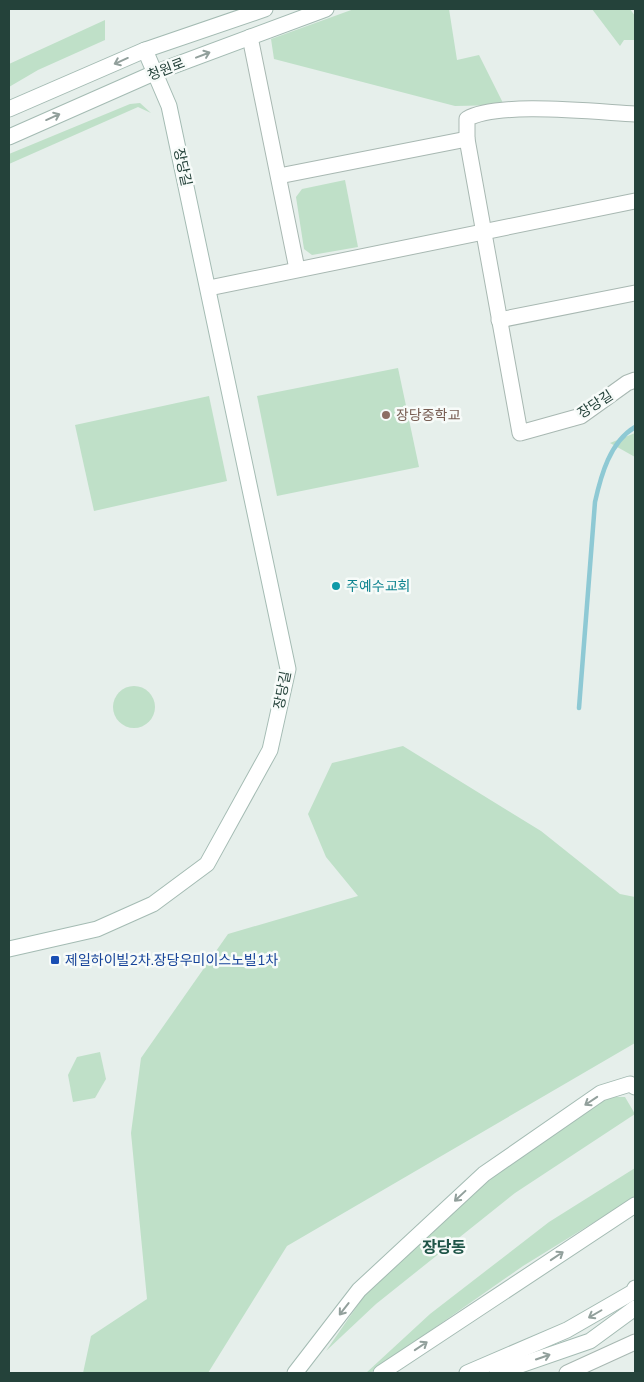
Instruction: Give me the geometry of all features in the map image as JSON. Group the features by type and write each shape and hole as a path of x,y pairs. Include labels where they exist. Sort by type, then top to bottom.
{"street":[{"name":"청원로","path":"9,110 145,50 265,9"},
{"name":"청원로","path":"9,137 154,73 326,9"},
{"path":"250,37 297,269"},
{"name":"장당길","path":"9,949 97,929 152,904 207,864 270,750 288,669 169,106 145,50"},
{"name":"장당길","path":"635,114 519,109 477,113 467,119 467,140 520,433 581,416 626,383 635,380"},
{"path":"279,176 467,140"},
{"path":"209,288 635,201"},
{"path":"499,320 635,293"},
{"path":"296,1373 359,1290 484,1174 602,1093 630,1084 635,1087"},
{"path":"381,1373 635,1205"},
{"path":"604,1224 635,1216"},
{"path":"466,1373 567,1330 633,1292 635,1288"},
{"path":"497,1373 590,1341 635,1308"},
{"path":"567,1373 635,1342"}],"green space":[{"path":"354,9 449,9 457,60 479,55 504,105 455,106 274,59 271,39"},
{"path":"592,9 630,9 635,16 635,40 624,40 620,46"},
{"path":"105,20 105,40 38,70 9,87 9,64"},
{"path":"140,103 151,113 138,107 9,164 9,154 130,104"},
{"path":"345,180 358,247 312,255 304,249 296,197 302,189"},
{"path":"398,368 419,467 277,496 257,396"},
{"path":"209,396 227,481 94,511 75,425"},
{"path":"635,433 635,457 610,443"},
{"path":"134,686 149,692 155,707 149,722 134,728 119,722 113,707 119,692"},
{"path":"403,746 541,831 620,894 635,897 635,1043 287,1246 208,1373 83,1373 91,1336 147,1299 131,1133 141,1058 228,934 358,896 326,857 308,814 332,763"},
{"path":"100,1052 106,1079 95,1098 73,1102 68,1075 77,1057"},
{"path":"609,1097 625,1097 635,1114 515,1193 376,1304 326,1351 364,1296 493,1175"},
{"path":"635,1168 635,1197 523,1266 370,1373 366,1373 430,1314 549,1222"}],"waterway":[{"path":"579,708 595,502 600,481 613,450 626,433 635,427"}],"place":[{"name":"장당중학교","path":"386,415"},
{"name":"주예수교회","path":"336,586"},
{"name":"제일하이빌2차.장당우미이스노빌1차","path":"55,960"}],"district":[{"name":"장당동","path":"444,1247"}]}
